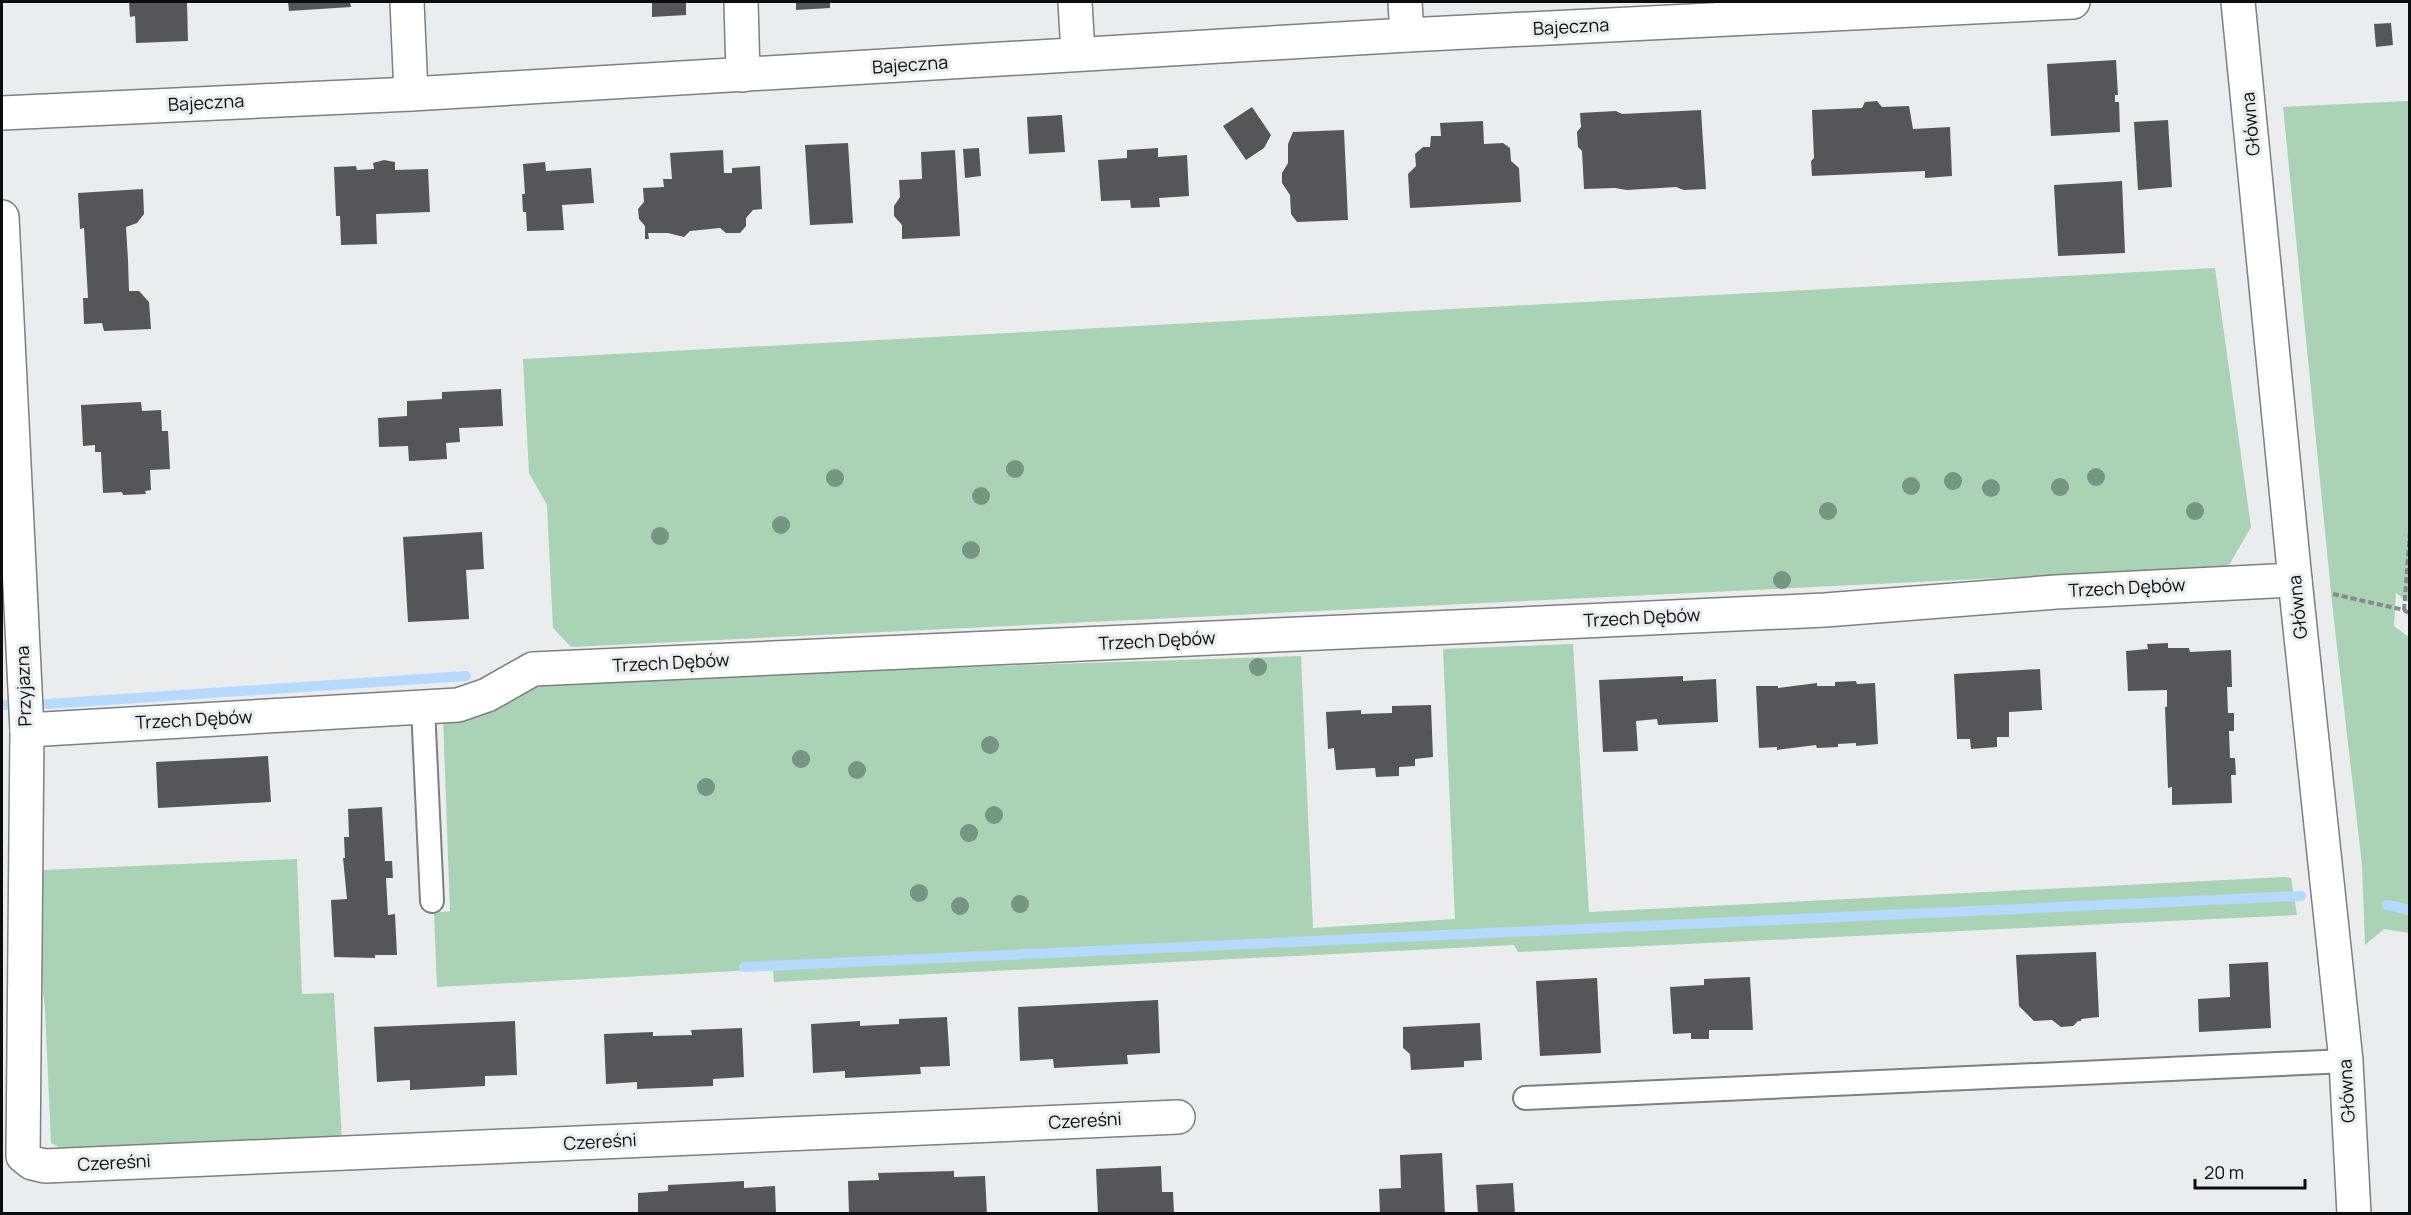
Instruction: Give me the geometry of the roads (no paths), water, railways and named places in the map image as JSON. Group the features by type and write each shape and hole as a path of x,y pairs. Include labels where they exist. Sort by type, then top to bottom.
{"street":[{"path":"407,2 411,94"},
{"path":"741,2 742,75"},
{"path":"1075,2 1078,53"},
{"path":"1405,2 1407,35"},
{"name":"Bajeczna","path":"2,113 411,94 742,75 1407,35 1735,10 2073,2"},
{"name":"Główna","path":"2238,2 2295,580 2346,1061 2354,1214"},
{"name":"Przyjazna","path":"2,217 27,730 13,997 24,1156"},
{"name":"Trzech Dębów","path":"27,730 458,705 487,695 533,669 1825,610 2056,592 2295,580"},
{"name":"Czereśni","path":"24,1156 32,1163 45,1166 1178,1117"}],"lane":[{"path":"423,707 432,901"},
{"path":"1525,1098 2346,1061"}],"waterway":[{"path":"47,704 466,676"},
{"path":"744,967 2301,896"},
{"path":"2387,905 2410,910"}]}
